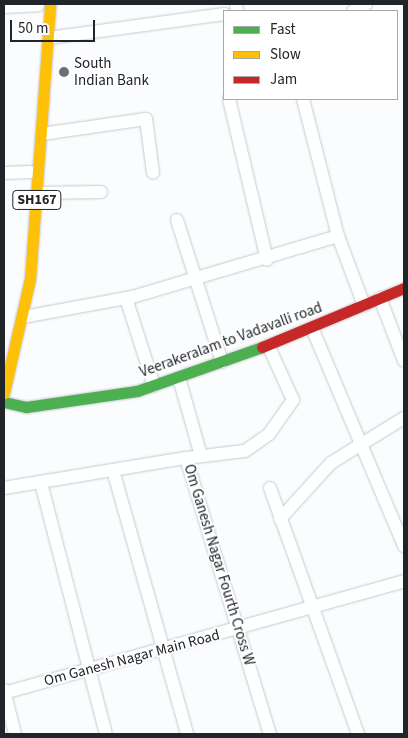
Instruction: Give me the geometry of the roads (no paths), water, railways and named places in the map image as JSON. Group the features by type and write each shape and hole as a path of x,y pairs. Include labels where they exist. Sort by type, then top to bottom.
{"main road":[{"name":"SH167","path":"4,393 23,318 37,193 49,38 42,4"},
{"name":"SH167","path":"4,354 18,294 30,172 42,4"},
{"name":"Veerakeralam to Vadavalli road","path":"4,402 26,407 154,386 312,328 404,288"}],"street":[{"path":"4,8 42,4"},
{"path":"355,10 366,4"},
{"path":"49,38 223,14"},
{"path":"229,100 267,260"},
{"path":"303,100 338,236 364,305"},
{"path":"42,134 146,119 153,173"},
{"path":"4,173 30,172"},
{"path":"37,193 101,192"},
{"path":"178,220 222,362"},
{"path":"23,318 126,298 196,280 267,260 338,236"},
{"path":"126,298 154,386"},
{"path":"380,298 404,361"},
{"path":"312,328 404,546"},
{"path":"186,458 245,451 269,434 293,400 268,345"},
{"path":"179,378 201,456"},
{"path":"280,519 331,463 404,418"},
{"name":"Om Ganesh Nagar Fourth Cross W","path":"4,488 186,458 240,628 270,734"},
{"path":"113,470 187,734"},
{"path":"41,483 106,734"},
{"path":"270,488 310,607 358,734"},
{"name":"Om Ganesh Nagar Main Road","path":"4,692 163,651 404,581"},
{"path":"4,692 15,734"}],"place":[{"name":"South Indian Bank","path":"64,72"}]}
